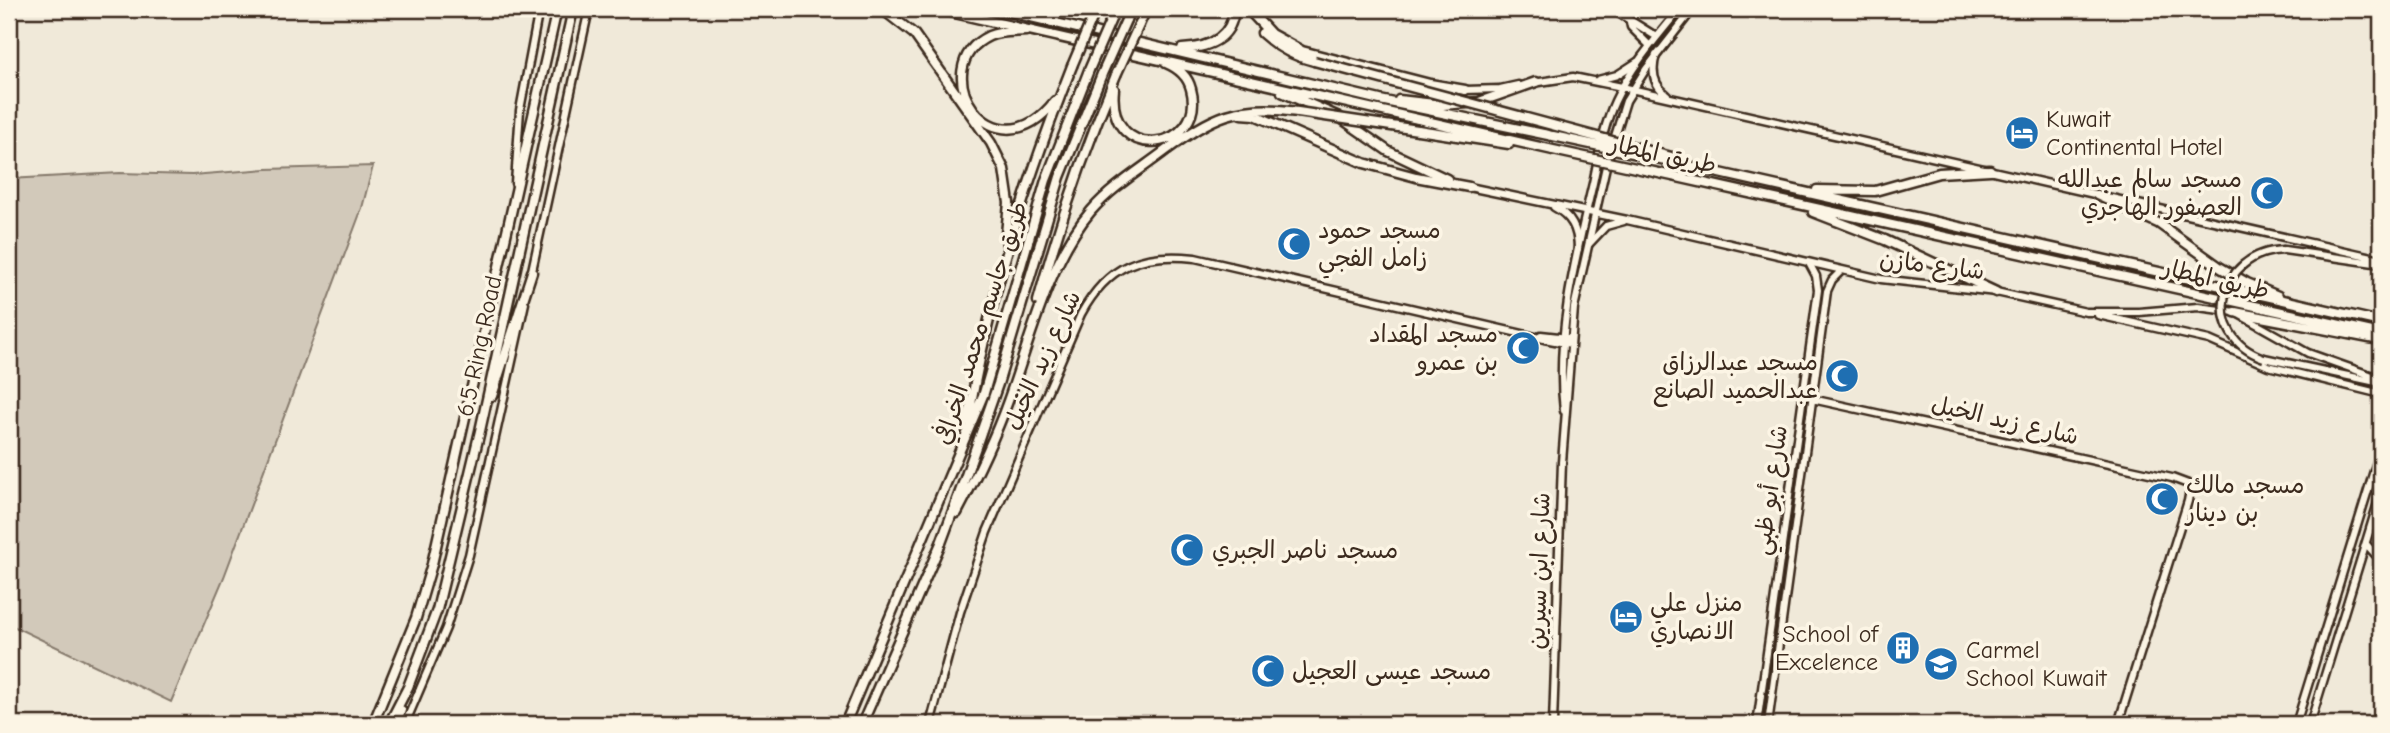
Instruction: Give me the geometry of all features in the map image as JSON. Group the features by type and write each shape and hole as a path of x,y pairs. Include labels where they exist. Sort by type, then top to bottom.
{"highway":[{"name":"6.5 Ring Road","path":"373,724 416,618 432,564 557,9"},
{"name":"6.5 Ring Road","path":"408,687 437,610 480,432 573,9"},
{"path":"882,9 914,34 991,143 1004,169 1009,203 1007,248"},
{"name":"طريق المطار","path":"937,9 1552,150 2381,334"},
{"name":"طريق المطار","path":"997,9 1380,100 1680,161 2381,322"},
{"path":"1035,9 1074,26"},
{"name":"طريق جاسم محمد الخرافي","path":"864,724 941,543 982,431 1060,177 1130,9"},
{"path":"1024,354 1056,236 1083,159 1146,9"},
{"path":"1171,49 1204,47 1213,43 1226,31 1234,9"},
{"path":"1247,9 1261,32 1274,44 1293,55 1680,161"},
{"path":"1247,9 1271,34 1293,47 1430,84 1465,90"},
{"path":"966,436 974,384 1007,248 1038,154 1096,12"},
{"name":"طريق جاسم محمد الخرافي","path":"845,724 984,393 1046,180 1114,13"},
{"path":"1040,31 1002,32 980,42 964,67 963,89 966,100 978,117 988,123 1013,128 1025,126 1041,116 1063,90"},
{"path":"1116,76 1112,105 1118,123 1124,130 1149,142 1168,139 1177,133 1189,119 1193,108 1190,86 1179,70 1147,55"},
{"path":"1257,82 1339,117 1401,158 1469,187"},
{"path":"1380,100 1461,104 1479,102 1536,82"},
{"path":"941,543 992,441 1043,300 1074,235 1090,212 1127,180 1190,133 1230,113 1255,108 1552,150"},
{"path":"1211,121 1244,114 1255,115 1364,163 1469,187"},
{"path":"1793,189 1875,191 1938,173 1990,170"},
{"path":"2097,195 2158,223 2221,268 2247,283 2293,303"},
{"path":"1774,198 1856,227 1996,292"},
{"path":"480,432 532,272"},
{"path":"2235,312 2381,340"},
{"path":"389,724 408,687"},
{"path":"396,724 408,687"}],"main road":[{"path":"515,195 515,155 520,110 539,9"},
{"path":"405,724 446,628 466,564 588,9"},
{"path":"1612,9 1657,37"},
{"name":"شارع ابن سيرين","path":"1568,341 1567,303 1605,127 1622,87 1637,62 1679,9"},
{"name":"شارع ابن سيرين","path":"1553,724 1564,420 1562,393 1574,308 1615,132 1633,89 1693,9"},
{"path":"1630,22 1630,27 1650,46"},
{"path":"1656,55 1653,74 1656,83 1670,96 1679,99"},
{"path":"1593,81 1616,75 1637,62"},
{"path":"1465,90 1500,89 1573,77 1990,170 2381,262"},
{"name":"شارع مازن","path":"1469,187 1596,213 1881,279 1996,292 2086,312 2138,312 2198,307 2235,312 2308,353 2381,383"},
{"path":"1546,204 1556,207 1572,221 1578,249"},
{"path":"1589,244 1606,226 1627,220"},
{"path":"2381,262 2284,250 2258,254 2236,271 2224,296 2226,323 2232,335 2252,354 2381,383"},
{"name":"شارع زيد الخيل","path":"930,724 960,612 987,532 1081,314 1102,282 1117,271 1149,257 1195,258 1539,337 1568,341"},
{"name":"شارع أبو ظبي","path":"1758,724 1818,290 1816,276 1809,263"},
{"name":"شارع أبو ظبي","path":"1768,724 1827,291 1832,280 1841,271"},
{"path":"2086,312 2209,340 2268,366 2381,394"},
{"path":"1810,344 1819,344"},
{"name":"شارع زيد الخيل","path":"1812,398 2172,478 2188,484 2188,501 2118,724"},
{"path":"2296,724 2381,448"},
{"path":"2310,724 2381,493"},
{"path":"2365,544 2378,555"},
{"path":"1781,546 1786,550 1792,547"},
{"path":"2361,558 2378,555"},
{"path":"1780,559 1785,556 1790,560"},
{"path":"2336,594 2343,593 2347,600"}],"shaded area":[{"path":"373,166 362,208 224,577 171,702 13,626 9,630 9,179 120,173 192,175 266,169"}],"place":[{"name":"Kuwait Continental Hotel","path":"2022,133"},
{"name":"مسجد سالم عبدالله العصفور الهاجري","path":"2267,193"},
{"name":"مسجد حمود زامل الفجي","path":"1294,244"},
{"name":"مسجد المقداد بن عمرو","path":"1523,348"},
{"name":"مسجد عبدالرزاق عبدالحميد الصانع","path":"1842,376"},
{"name":"مسجد مالك بن دينار","path":"2162,499"},
{"name":"مسجد ناصر الجبري","path":"1187,550"},
{"name":"منزل علي الانصاري","path":"1626,617"},
{"name":"School of Excelence","path":"1903,648"},
{"name":"Carmel School Kuwait","path":"1941,664"},
{"name":"مسجد عيسى العجيل","path":"1268,671"}]}
